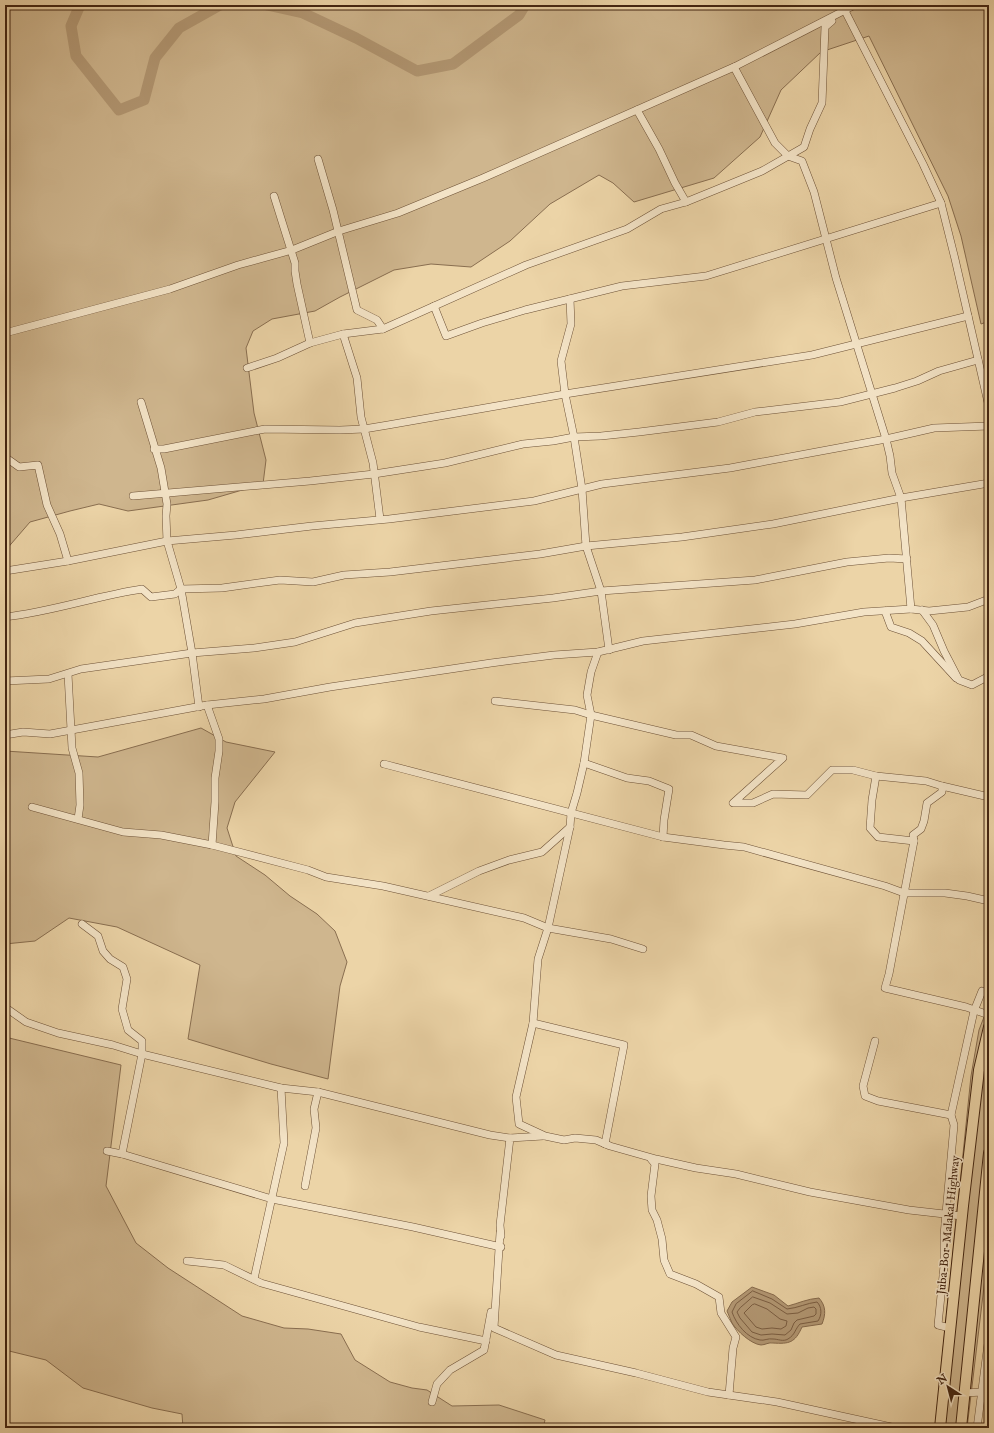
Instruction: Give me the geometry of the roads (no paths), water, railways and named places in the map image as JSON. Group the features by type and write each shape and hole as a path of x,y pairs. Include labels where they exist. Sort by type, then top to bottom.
{"highway":[{"name":"Juba-Bor-Malakal Highway","path":"940,1428 979,1070 989,1027"},
{"path":"961,1428 989,1153"}],"street":[{"path":"5,333 170,289 238,265 292,250 338,231 398,213 483,178 734,67 844,8 855,5"},
{"path":"247,368 277,358 310,343 343,334 383,329 526,266 627,229 661,209 686,202 762,171 804,147 810,129 822,103 825,27 844,8"},
{"path":"844,8 923,164 941,203 989,407"},
{"path":"734,67 775,143 788,156 802,161 814,192 836,278 886,439 892,473 900,498 907,559 910,609"},
{"path":"637,110 686,202"},
{"path":"318,159 338,231 357,310 377,320 383,329"},
{"path":"274,196 292,250 297,284 310,343"},
{"path":"434,306 446,336 518,312 622,286 706,276 941,203"},
{"path":"570,299 571,324 560,361 582,490 586,546 601,591 609,650"},
{"path":"154,449 164,449 265,429 364,429 565,394 812,355 968,316"},
{"path":"343,334 358,378 361,417 373,463 380,520"},
{"path":"133,496 374,474 445,463 523,444 574,437 624,434 718,422 755,412 840,402 895,388 917,381 939,371 978,360"},
{"path":"141,402 161,468 167,504 166,516 168,541 181,589 192,653 199,707"},
{"path":"5,571 68,561 168,541 380,520 534,501 602,484 730,468 886,439 934,428 989,426"},
{"path":"5,457 20,467 38,465 47,505 60,534 68,561"},
{"path":"5,617 26,615 142,589 151,597 175,594 181,589 222,588 280,580 313,582 344,575 390,572 540,554 586,546 682,537 773,524 900,498 989,483"},
{"path":"5,681 49,679 81,670 192,653 254,648 295,642 355,623 431,611 553,598 601,591 755,580 847,562 889,558 907,559"},
{"path":"5,734 23,732 50,734 140,716 207,705 264,699 330,687 499,662 554,655 598,652 643,641 795,624 864,612 910,609 929,611 968,607 989,599"},
{"path":"922,610 933,625 959,680"},
{"path":"885,611 891,627 909,633 922,641 946,666 954,677 972,685 989,676"},
{"path":"598,652 587,695 591,715 578,793 571,813 570,827 548,928 538,959 533,1022 516,1097 519,1124 545,1136 564,1140 576,1138 596,1140 656,1159 696,1168 736,1174 810,1192 909,1210 962,1216"},
{"path":"68,674 72,722 72,748 79,773 80,805 78,819"},
{"path":"495,701 575,710 676,735 691,735 716,746 783,758 733,804 753,803 773,794 807,795 832,770 853,770 876,776 926,781 989,796"},
{"path":"207,705 219,739 220,751 215,778 212,845"},
{"path":"584,762 627,778 649,781 670,789 664,820 663,837"},
{"path":"384,764 663,837 724,845 744,846 885,886 904,893 945,893 989,901"},
{"path":"876,776 872,800 870,828 878,837 914,841"},
{"path":"942,786 942,792 927,803 921,829 913,835 914,841 910,869 885,988 966,1007 989,1015"},
{"path":"32,807 123,832 161,835 212,845 308,870 326,877 383,886 428,896 524,918 548,928 611,939 643,949"},
{"path":"428,896 479,871 509,860 542,852 570,827"},
{"path":"82,924 98,936 103,951 110,959 123,967 127,980 122,1009 128,1030 142,1041 142,1054 122,1154"},
{"path":"950,1328 938,1325 944,1266 945,1215 954,1125 951,1115 974,1011 982,991"},
{"path":"5,1009 9,1010 26,1022 52,1031 281,1088 318,1092 490,1135 510,1138 545,1136"},
{"path":"533,1022 624,1045 606,1144"},
{"path":"875,1041 863,1086 865,1096 951,1115"},
{"path":"254,1279 284,1143 281,1088"},
{"path":"305,1186 316,1128 314,1109 318,1092"},
{"path":"432,1402 437,1384 450,1370 484,1350 501,1252 500,1225 510,1138"},
{"path":"107,1151 122,1154 272,1199 414,1227 501,1247"},
{"path":"652,1159 655,1164 651,1196 652,1210 658,1220 664,1260 670,1274 696,1284 719,1297 721,1312 736,1337 733,1348 729,1395"},
{"path":"500,1233 494,1328 556,1355 636,1373 708,1392 777,1402 896,1428"},
{"path":"187,1261 224,1265 261,1283 419,1326 486,1341"},
{"path":"978,1428 989,1336"},
{"path":"964,1393 983,1392 989,1387"}],"water":[{"path":"752,1287 774,1295 788,1306 819,1298 825,1310 822,1324 802,1327 797,1336 787,1343 770,1343 761,1345 753,1342 745,1337 734,1326 727,1311 732,1302"}],"waterway":[{"path":"80,5 71,26 76,56 119,110 144,100 155,58 179,28 220,5"},
{"path":"267,5 303,13 356,38 417,71 453,64 519,15 525,5"}]}
